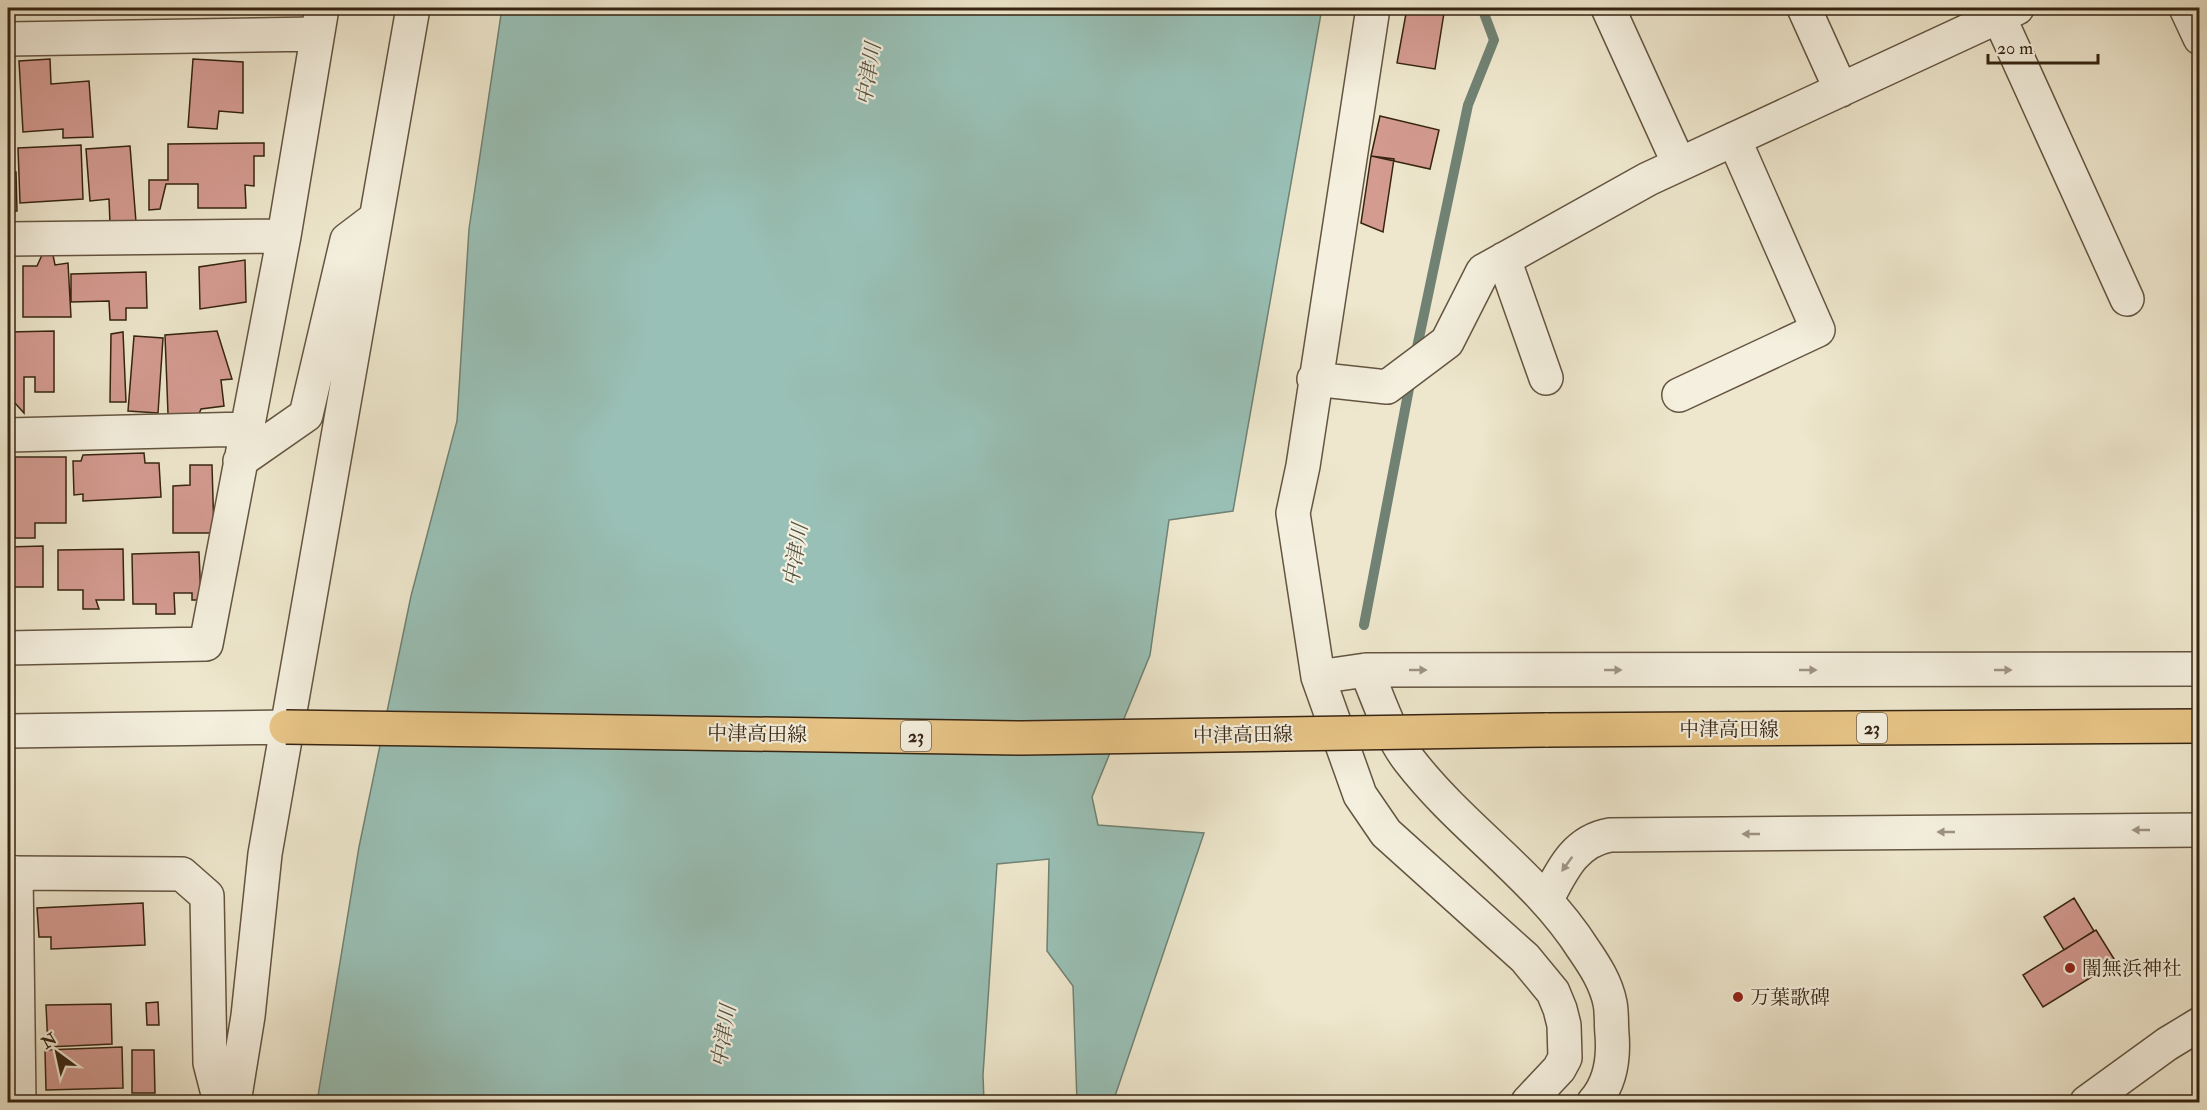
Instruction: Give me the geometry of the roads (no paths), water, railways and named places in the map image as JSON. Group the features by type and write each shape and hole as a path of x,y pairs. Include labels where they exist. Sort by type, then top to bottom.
{"main road":[{"name":"中津高田線","path":"286,727 1023,738 1545,730 2199,726"}],"street":[{"path":"234,1102 248,1016 265,854 413,8"},
{"path":"1373,8 1314,380 1303,466 1293,513 1318,677 1360,795 1375,820 1428,872 1525,958 1553,992 1564,1025 1565,1058 1559,1069 1528,1102"},
{"path":"1608,8 1679,164"},
{"path":"1804,8 1841,90"},
{"path":"2186,8 2199,38"},
{"path":"1314,380 1387,387 1448,342 1483,271 1679,164 1841,90 2004,10 2127,299"},
{"path":"8,39 320,21 284,236 206,644 8,648"},
{"path":"1679,395 1818,330 1734,139"},
{"path":"240,461 306,415 346,240 376,218"},
{"path":"8,239 284,236"},
{"path":"1504,259 1546,378"},
{"path":"8,435 247,429"},
{"path":"1318,677 1366,670 2199,669"},
{"path":"1366,670 1398,744 1410,761 1452,808 1546,899 1593,963 1610,1003 1613,1045 1610,1072 1594,1102"},
{"path":"8,731 286,727"},
{"path":"1546,899 1561,871 1575,852 1595,838 1610,835 2199,830"},
{"path":"20,1102 12,873 182,874 207,896 210,1063 220,1102"},
{"path":"2087,1102 2167,1044 2199,1024"}],"water":[{"name":"中津川","path":"502,8 1322,8 1233,511 1169,520 1150,655 1092,797 1098,825 1204,833 1113,1102 1077,1102 1073,986 1047,951 1049,859 997,864 983,1075 984,1102 317,1102 359,847 411,596 457,421 469,229"}],"waterway":[{"path":"1415,357 1468,105 1494,40 1482,8"},
{"path":"1364,625 1411,378"}],"place":[{"name":"闇無浜神社","path":"2070,968"},
{"name":"万葉歌碑","path":"1738,997"}]}
